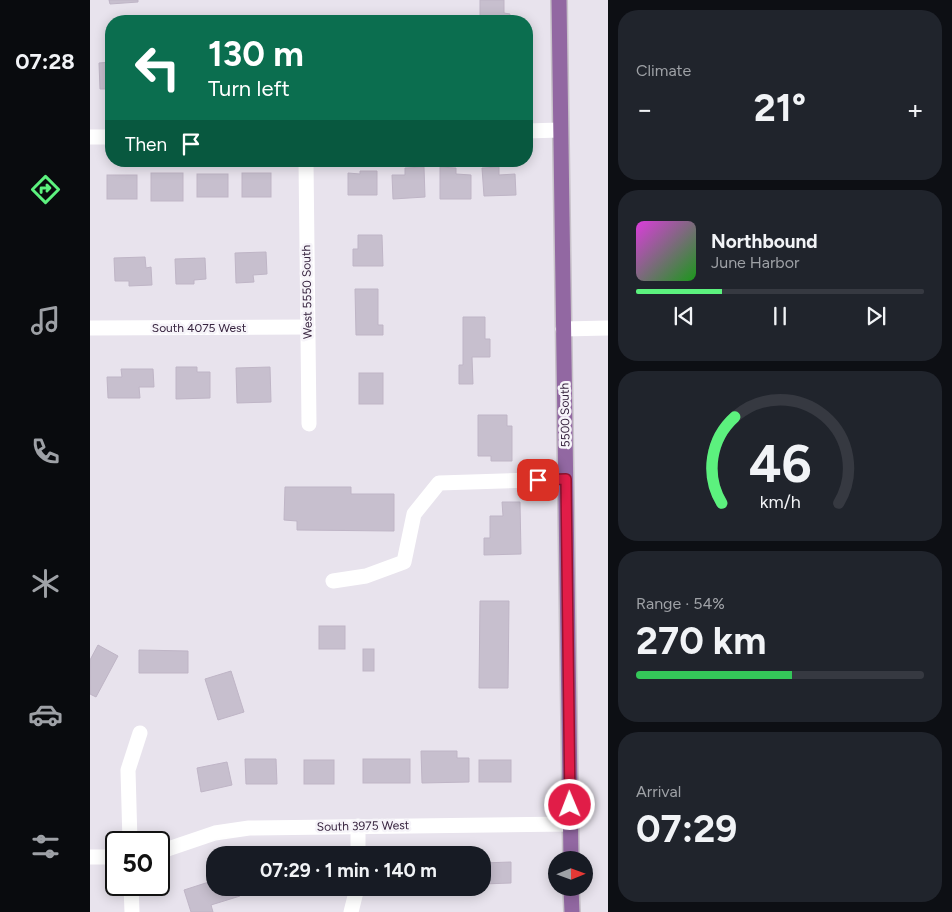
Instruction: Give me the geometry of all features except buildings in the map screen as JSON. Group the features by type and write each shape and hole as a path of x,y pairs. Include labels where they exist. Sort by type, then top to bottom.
{"main road":[{"name":"5500 South","path":"559,0 571,851"},
{"path":"571,896 572,912"}],"street":[{"path":"533,131 560,130"},
{"path":"90,137 105,137"},
{"name":"West 5550 South","path":"306,167 309,424"},
{"name":"South 4075 West","path":"90,328 308,328"},
{"path":"563,329 608,328"},
{"path":"333,581 366,576 404,562 414,514 439,484 566,479"},
{"path":"130,831 128,770 140,733"},
{"name":"South 3975 West","path":"170,848 215,833 249,828 570,824"},
{"path":"358,826 358,846"},
{"path":"90,857 105,857"},
{"path":"131,896 132,912"},
{"path":"351,912 355,896"}],"route":[{"path":"538,480 566,479 570,805"}]}
